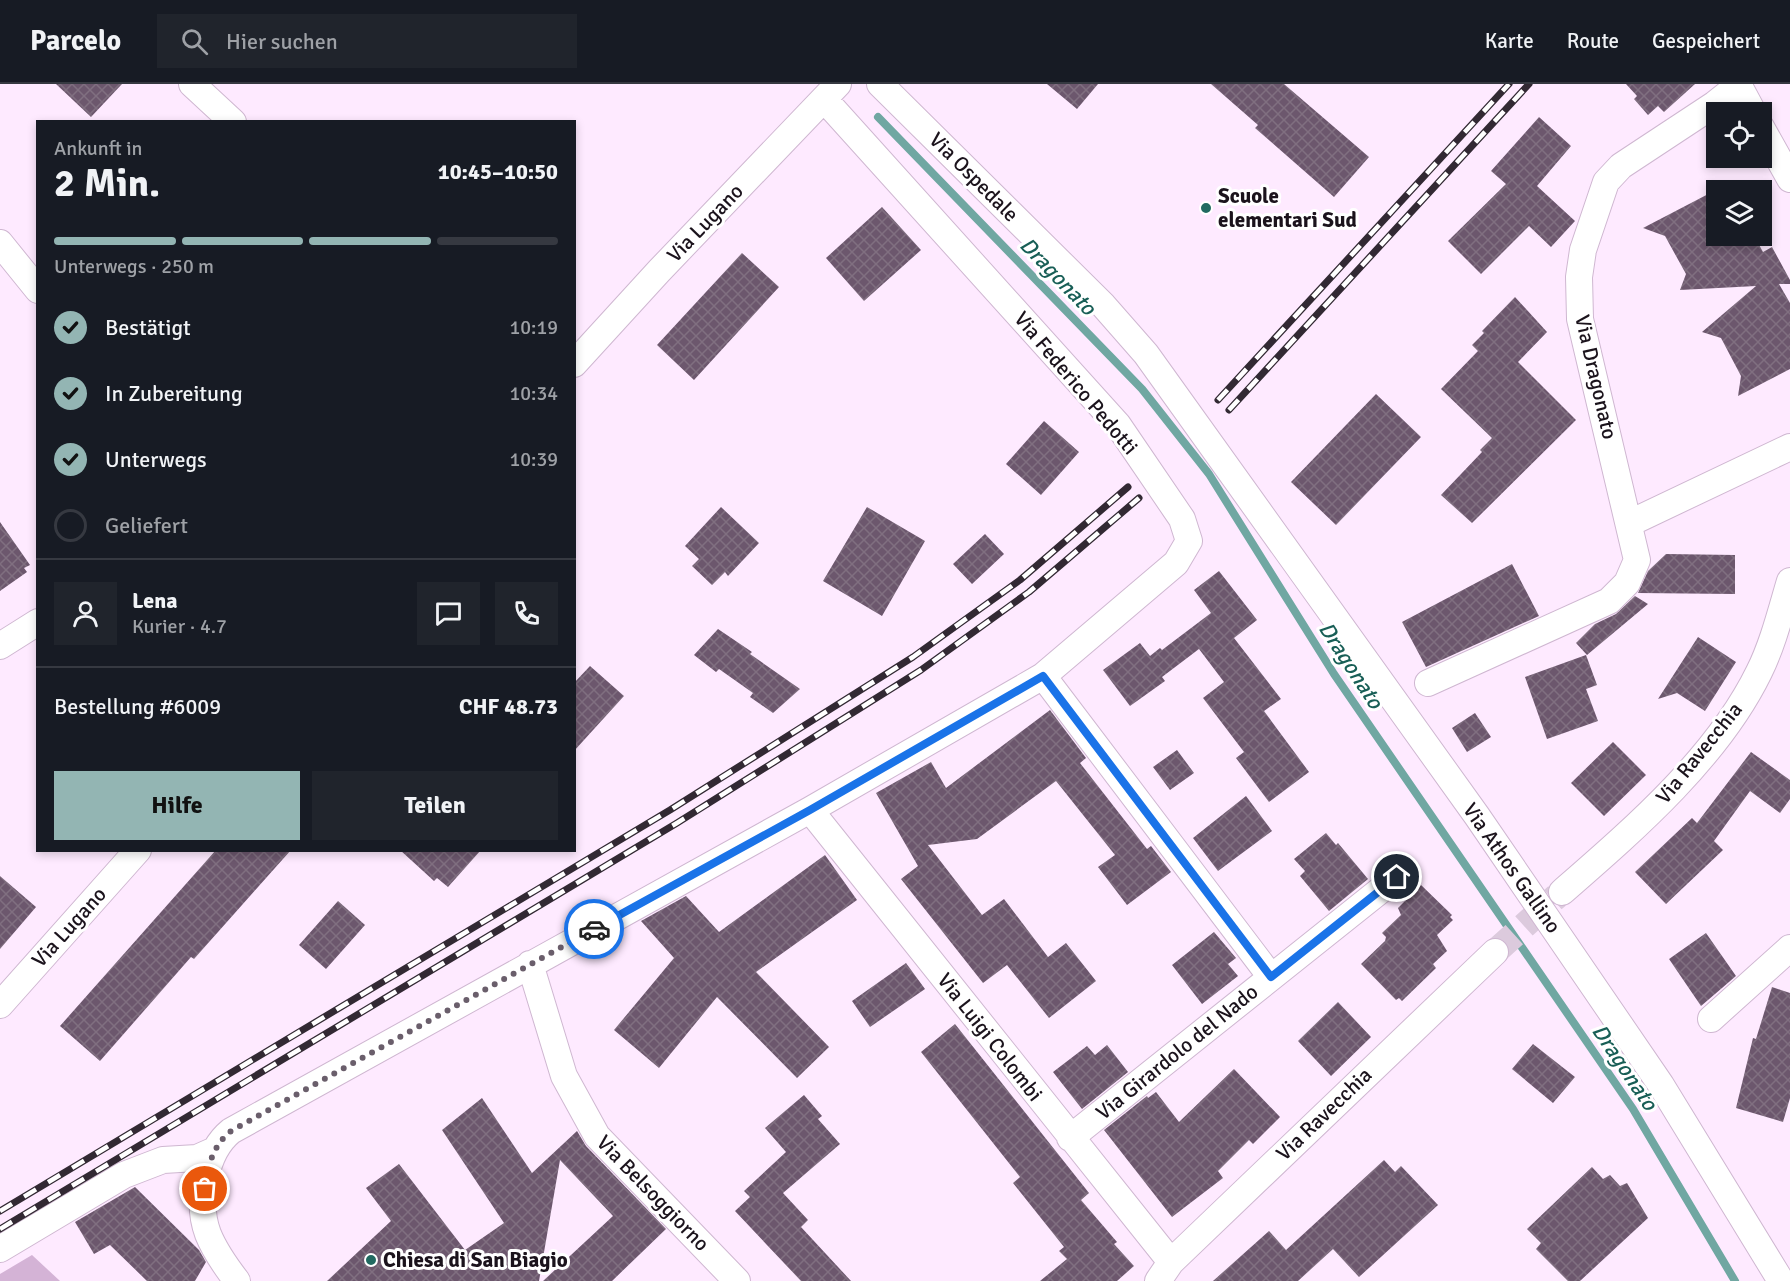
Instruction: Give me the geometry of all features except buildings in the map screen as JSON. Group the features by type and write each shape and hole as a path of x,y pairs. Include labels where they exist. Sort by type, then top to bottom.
{"street":[{"path":"192,84 231,120"},
{"name":"Via Ospedale","path":"880,84 1103,305 1146,354 1226,466"},
{"path":"1738,84 1748,102"},
{"name":"Via Dragonato","path":"1428,683 1609,601 1627,583 1637,560 1580,319 1579,277 1583,250 1606,182 1621,166 1715,104 1738,84"},
{"name":"Via Lugano","path":"576,362 659,271 831,91"},
{"name":"Via Federico Pedotti","path":"237,1281 208,1233 203,1203 207,1175 215,1150 223,1137 810,810 1043,676 1176,563 1189,541 1182,519 1118,425 831,91"},
{"path":"1772,147 1790,179"},
{"path":"0,243 36,288"},
{"path":"1630,523 1790,447"},
{"name":"Via Athos Gallino","path":"1226,466 1477,816 1661,1085 1781,1281"},
{"name":"Via Ravecchia","path":"1562,892 1641,824 1691,768 1736,711 1759,671 1790,581"},
{"path":"0,646 36,623"},
{"path":"1043,676 1271,977"},
{"name":"Via Luigi Colombi","path":"810,810 1070,1138 1165,1272"},
{"name":"Via Lugano","path":"0,1005 136,852"},
{"name":"Via Girardolo del Nado","path":"1070,1138 1397,877"},
{"path":"1711,1019 1790,948"},
{"name":"Via Ravecchia","path":"1165,1272 1495,952"},
{"name":"Via Belsoggiorno","path":"531,964 564,1076 597,1136 737,1281"},
{"name":"Via Federico Pedotti","path":"0,1250 124,1175 163,1160 197,1158 215,1150"}],"shaded area":[{"path":"32,1255 60,1281 0,1281 0,1274"}],"waterway":[{"name":"Dragonato","path":"878,117 1142,389 1209,474 1334,674 1633,1109 1735,1281"}],"tunnel":[{"path":"1495,952 1557,896"}],"railway":[{"path":"1218,400 1509,84"},
{"path":"1229,410 1529,84"},
{"path":"0,1211 670,810 913,657 1020,580 1128,487"},
{"path":"0,1229 677,823 921,670 1029,592 1139,498"}],"way so far":[{"path":"205,1189 215,1150 223,1137 231,1131 594,929"}],"place":[{"name":"Scuole elementari Sud","path":"1206,208"},
{"name":"Chiesa di San Biagio","path":"371,1260"}],"route":[{"path":"594,929 810,810 1043,676 1271,977 1397,877"}]}
